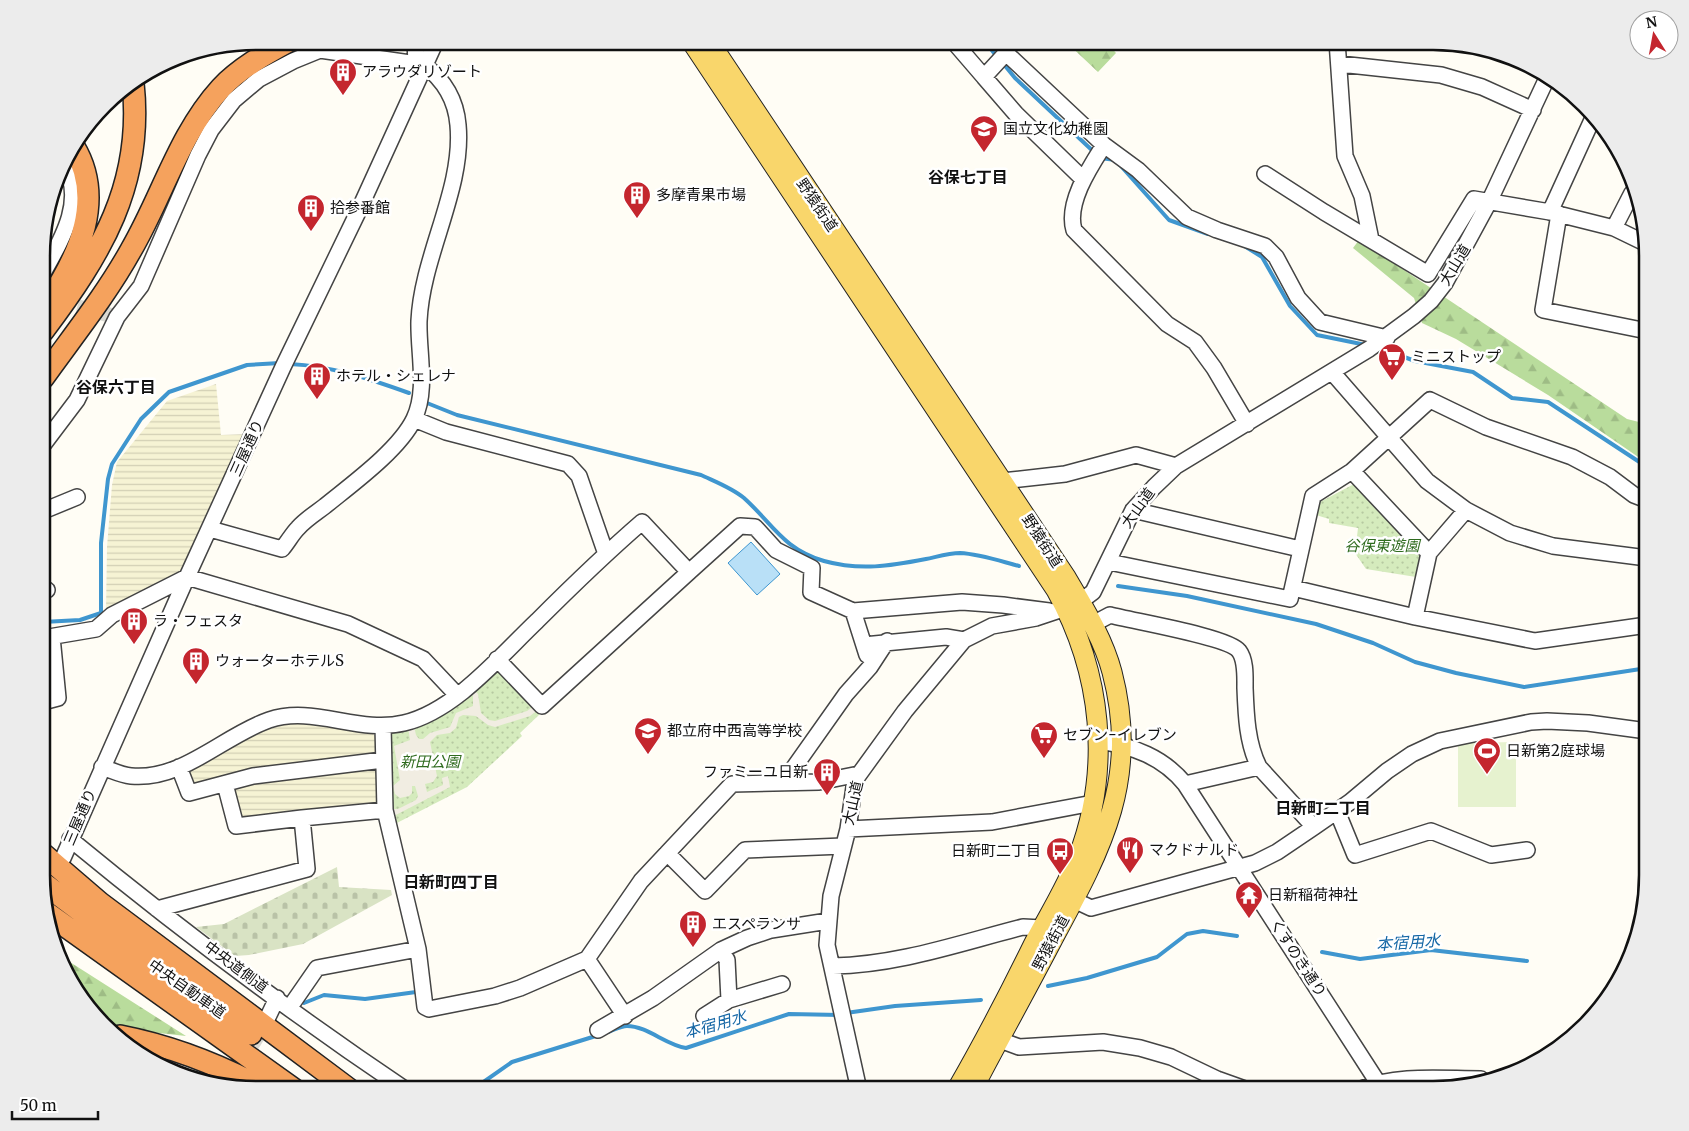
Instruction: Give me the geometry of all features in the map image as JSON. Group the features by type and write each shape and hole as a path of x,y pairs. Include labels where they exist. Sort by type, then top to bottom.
{"highway":[{"path":"50,368 132,250 191,128 201,113 221,88 240,72 275,50"},
{"path":"81,325 105,263 124,226 138,184 147,125 139,87"},
{"path":"50,321 89,268 119,207 129,173 134,143 138,88"},
{"path":"50,299 74,260 86,222 88,197 86,179 77,155"},
{"path":"53,856 100,903 338,1081"},
{"name":"中央自動車道","path":"50,888 134,951 321,1081"},
{"name":"中央自動車道","path":"55,919 282,1081"},
{"path":"133,1040 190,1055 246,1081"}],"main road":[{"name":"野猿街道","path":"697,50 1042,568 1066,607 1093,624 1112,673 1118,708 1120,744 1119,779 1110,820 1098,851 1074,900 978,1081"},
{"name":"野猿街道","path":"715,50 1002,481 1066,607 1089,674 1098,720 1099,740 1093,803 1078,857 1068,881 962,1081"}],"street":[{"path":"50,436 77,400 117,317 141,286 198,155 211,130 234,100 266,75 320,50 420,64 436,73 456,106 458,152 454,177 426,270 419,320 421,391 414,419 392,449 299,527 282,549 210,529"},
{"path":"418,50 420,64"},
{"name":"三屋通り","path":"53,856 70,838 286,361 358,212 420,64 430,50"},
{"path":"961,50 1016,114 1083,179"},
{"path":"1338,50 1345,156 1362,196 1371,240"},
{"path":"984,77 1006,53 1100,152 1138,170 1187,217 1217,230 1265,246 1276,257 1298,298 1320,322 1378,344"},
{"path":"1340,64 1441,75 1482,87 1533,110"},
{"name":"大山道","path":"857,1081 827,945 831,896 848,829 855,780 859,774 904,711 964,640 992,626 1036,618 1066,607 1093,592 1109,562 1119,535 1133,510 1176,466 1378,344 1431,301 1445,283 1489,202 1533,110 1547,85"},
{"path":"1591,124 1554,213 1543,310 1639,329"},
{"path":"1100,152 1083,179 1071,220 1074,230 1167,324 1195,342 1214,368 1247,424"},
{"path":"50,260 64,235 72,204 71,175 68,171"},
{"path":"1265,174 1428,274 1474,199 1554,213 1614,228 1639,240"},
{"path":"1614,228 1630,197"},
{"path":"1332,372 1427,481 1466,510 1510,534 1553,546 1639,557"},
{"path":"1109,562 1290,598 1313,496 1352,471 1430,400 1486,427 1572,457 1610,476 1639,497"},
{"path":"414,419 446,432 568,464 579,476 606,554"},
{"path":"1002,481 1065,474 1136,455 1176,466"},
{"path":"1352,471 1429,553"},
{"path":"50,508 77,497"},
{"path":"1133,510 1300,549"},
{"path":"1415,617 1429,553 1466,510"},
{"path":"102,767 129,776 160,774 179,767 254,726 271,720 302,716 368,726 383,726 421,718 457,695 642,522 689,572"},
{"path":"497,659 542,706 740,526 755,526 776,550 812,568 811,592 853,611 962,602 1066,607"},
{"path":"50,638 96,629 112,615 187,577 348,624 423,659 457,695"},
{"path":"1293,588 1415,617 1534,641 1639,626"},
{"path":"853,611 870,668"},
{"path":"1093,624 1110,615 1210,638 1234,646 1240,652 1245,672 1248,728 1252,750 1260,767 1314,827"},
{"path":"864,644 946,637 964,640"},
{"path":"783,783 846,694 870,668 887,642"},
{"path":"50,650 58,698 50,700"},
{"path":"1074,900 1091,908 1239,868 1277,852 1337,811 1387,771 1412,754 1440,741 1531,722 1548,721 1588,723 1639,730"},
{"path":"383,726 385,810 418,949 425,1007 430,1009 495,996 520,988 586,959 641,882 732,784 819,782 859,774"},
{"name":"くすのき通り","path":"1099,740 1120,744 1144,752 1166,765 1185,784 1377,1081"},
{"path":"179,767 188,793 253,776 383,760"},
{"path":"1185,784 1260,767"},
{"path":"225,784 236,826 385,810"},
{"path":"848,829 985,823 1093,803"},
{"path":"1337,811 1355,855 1431,831 1492,855 1527,850"},
{"path":"157,909 307,869 302,818"},
{"name":"中央道側道","path":"70,838 157,909 346,1050 392,1081"},
{"path":"666,853 705,891 744,850 843,846"},
{"path":"598,1030 625,1016 721,950 771,930 828,921"},
{"path":"833,966 859,965 901,959 1023,927 1042,928"},
{"path":"290,1008 317,968 418,949"},
{"path":"721,950 728,960 729,1000"},
{"path":"586,959 625,1016"},
{"path":"704,1016 729,1000 782,984"},
{"path":"265,1018 277,998"},
{"path":"1000,1040 1019,1047 1103,1042 1140,1048 1171,1057 1223,1081"}],"shaded area":[{"path":"216,384 221,435 249,434 188,568 106,612 107,547 112,485 117,462 167,401"},
{"path":"471,687 478,694 481,713 489,720 495,721 527,711 534,706 538,710 530,716 495,727 488,725 476,716 463,715 459,717 456,728 450,733 437,735 430,742 437,776 433,782 425,784 427,792 443,785 442,778 448,776 450,787 390,818 390,805 394,809 398,809 416,800 418,796 415,786 412,786 412,793 409,796 400,798 395,794 393,786 400,780 394,746 410,740 408,727 414,726 416,735 419,739 423,739 430,733 450,727 456,713 473,706 473,696 468,690"},
{"path":"286,724 303,724 372,732 376,738 378,754 194,787 187,776 190,770 257,733"},
{"path":"372,766 379,769 380,801 376,805 246,821 237,815 231,790 235,785"}],"green space":[{"path":"1075,50 1113,50 1116,53 1098,72"},
{"path":"1359,240 1627,419 1639,422 1639,458 1548,395 1456,339 1422,323 1414,298 1353,248"},
{"name":"谷保東遊園","path":"1356,483 1418,552 1420,558 1416,577 1366,569 1355,553 1358,528 1329,523 1329,519 1316,515 1318,503"},
{"name":"新田公園","path":"498,667 541,713 520,733 522,736 467,787 391,826 388,740 393,730"},
{"name":"日新第2庭球場","path":"1516,742 1516,807 1458,807 1458,743"},
{"path":"337,867 339,887 391,890 392,895 303,944 249,955 235,956 196,927 224,924"},
{"path":"69,962 186,1036 118,1029 101,1011 85,989"}],"water":[{"path":"751,542 780,574 757,595 728,563"}],"waterway":[{"path":"992,50 997,57"},
{"path":"1002,62 1015,78 1095,153"},
{"path":"1100,158 1116,160"},
{"path":"1120,165 1169,220 1208,234"},
{"path":"1246,247 1262,257 1290,306 1317,335 1366,345"},
{"path":"1377,347 1415,361 1473,372 1512,398 1548,402 1639,462"},
{"path":"50,622 80,620 101,613 101,543 108,479 112,464 141,419 169,392 247,365 280,363"},
{"path":"290,364 336,370 409,393"},
{"path":"427,403 457,415 701,475 739,494 788,543 798,550 824,561 863,567 900,564 960,553 982,556 1019,566"},
{"path":"1118,586 1187,596 1316,624 1373,643 1415,662 1456,673 1524,687 1639,669"},
{"name":"本宿用水","path":"1048,986 1087,978 1157,957 1187,934 1203,931 1237,936"},
{"name":"本宿用水","path":"1322,952 1360,959 1431,950 1527,961"},
{"path":"304,1003 324,995 365,999 416,992"},
{"name":"本宿用水","path":"846,1013 895,1006 981,1000"},
{"name":"本宿用水","path":"608,1032 625,1026 634,1027 686,1048 789,1014 840,1015"},
{"name":"本宿用水","path":"485,1081 512,1062 599,1035"}],"tunnel":[{"path":"55,301 117,317"},
{"path":"231,1079 263,1027"}],"place":[{"name":"アラウダリゾート","path":"343,96"},
{"name":"国立文化幼稚園","path":"984,153"},
{"name":"多摩青果市場","path":"637,219"},
{"name":"拾参番館","path":"311,232"},
{"name":"ミニストップ","path":"1392,381"},
{"name":"ホテル・シェレナ","path":"317,400"},
{"name":"ラ・フェスタ","path":"134,645"},
{"name":"ウォーターホテルS","path":"196,685"},
{"name":"都立府中西高等学校","path":"648,755"},
{"name":"セブン-イレブン","path":"1044,759"},
{"name":"日新第2庭球場","path":"1487,775"},
{"name":"ファミーユ日新","path":"827,796"},
{"name":"マクドナルド","path":"1130,874"},
{"name":"日新町二丁目","path":"1060,875"},
{"name":"日新稲荷神社","path":"1249,919"},
{"name":"エスペランサ","path":"693,948"}],"district":[{"name":"谷保七丁目","path":"968,177"},
{"name":"谷保六丁目","path":"116,387"},
{"name":"日新町二丁目","path":"1323,808"},
{"name":"日新町四丁目","path":"451,882"}]}
